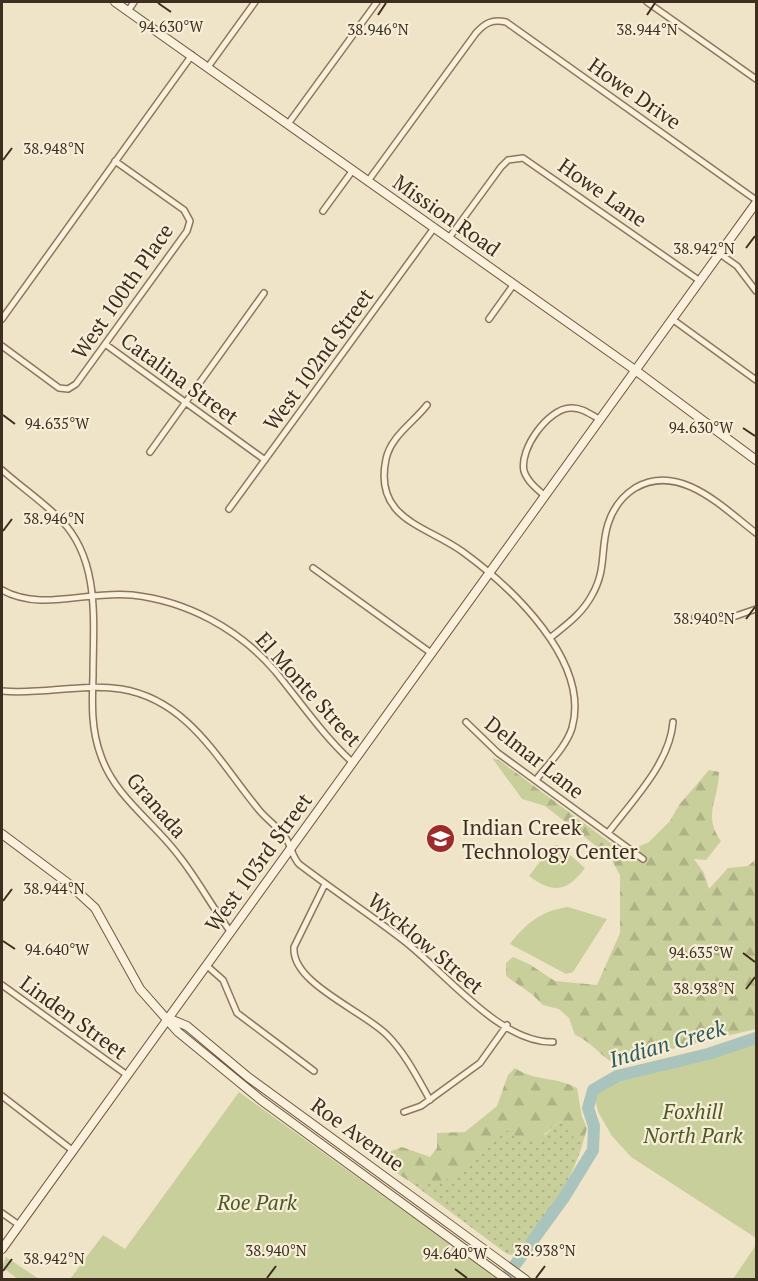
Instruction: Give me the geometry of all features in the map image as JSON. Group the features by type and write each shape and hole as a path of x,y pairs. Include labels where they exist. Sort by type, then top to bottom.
{"main road":[{"name":"Mission Road","path":"115,2 635,370 756,460"},
{"name":"West 103rd Street","path":"2,1250 756,201"},
{"name":"Roe Avenue","path":"2,834 69,884 95,908 140,989 169,1018 178,1032 247,1090 507,1280"},
{"name":"Roe Avenue","path":"169,1018 187,1026 248,1077 526,1280"},
{"path":"370,1179 379,1172"}],"street":[{"path":"128,11 134,2"},
{"path":"208,67 255,2"},
{"path":"288,124 377,2"},
{"path":"647,2 756,79"},
{"name":"Howe Drive","path":"368,181 476,33 484,24 492,21 506,22 756,201"},
{"path":"2,319 192,55"},
{"name":"Howe Lane","path":"449,238 501,166 514,158 531,161 700,281"},
{"name":"West 100th Place","path":"2,346 59,388 68,389 76,384 187,231 190,221 184,210 116,161"},
{"path":"323,211 353,170"},
{"name":"West 102nd Street","path":"229,509 434,228"},
{"path":"720,254 737,266 756,291"},
{"path":"489,319 514,284"},
{"path":"150,452 264,293"},
{"path":"672,319 756,380"},
{"name":"Catalina Street","path":"105,344 266,460"},
{"path":"427,405 399,434 390,448 384,471 387,489 395,507 410,524 460,550 534,617 550,638 569,672 575,708 571,730 560,750 536,780"},
{"path":"545,496 528,479 524,471 525,454 529,446 549,418 563,409 582,409 599,419"},
{"path":"2,471 54,513 72,532 88,564 92,594 92,688"},
{"path":"550,638 572,621 591,597 603,567 606,531 611,514 622,498 637,487 662,480 685,483 756,533"},
{"path":"313,568 430,653"},
{"name":"El Monte Street","path":"2,590 32,600 92,594 134,595 172,603 224,627 259,655 319,730 352,762"},
{"path":"695,617 730,618 756,609"},
{"name":"Wycklow Street","path":"2,691 19,693 92,688 122,689 139,693 171,708 186,719 211,747 259,811 288,840 292,856 299,864 405,941 474,1005 533,1040 553,1042"},
{"name":"Granada","path":"92,688 93,726 108,772 124,796 180,857 210,905 230,931"},
{"name":"Delmar Lane","path":"466,722 498,753 644,859"},
{"path":"608,833 660,760 670,742 673,722"},
{"path":"326,884 294,947 293,956 297,966 308,978 365,1016 388,1036 404,1056 430,1100"},
{"path":"206,965 223,980 237,1012 314,1071"},
{"name":"Linden Street","path":"2,985 127,1076"},
{"path":"404,1112 421,1106 480,1063 507,1025"},
{"path":"2,1096 72,1150"},
{"path":"2,1213 19,1226"}],"green space":[{"path":"492,758 499,760 624,853 649,842 670,821 679,805 709,770 719,772 712,815 715,832 721,841 706,860 694,859 704,873 709,889 728,868 748,866 756,859 756,1029 613,1063 575,1035 569,1018 559,1009 543,1005 506,976 506,963 513,957 529,964 555,981 597,985 620,933 620,875 610,857 545,806 522,799"},
{"path":"559,845 585,868 566,886 553,888 529,876 552,846"},
{"path":"568,907 607,919 573,972 566,974 510,944 535,919"},
{"name":"Foxhill North Park","path":"756,1038 756,1238 631,1157 612,1136 598,1112 593,1090 617,1076 708,1054"},
{"path":"515,1068 530,1075 577,1088 582,1117 587,1128 584,1139 574,1138 560,1121 531,1141 519,1141 511,1129 460,1172 441,1182 431,1184 412,1182 381,1160 389,1152 402,1147 430,1157 437,1148 437,1133 465,1132 497,1106 508,1075"},
{"name":"Roe Park","path":"239,1092 496,1279 70,1279 103,1235 125,1249"},
{"path":"560,1121 574,1137 584,1139 579,1155 564,1186 545,1216 512,1255 507,1254 409,1181 430,1183 440,1181 459,1172 508,1130 524,1130 545,1135"},
{"path":"756,1245 756,1279 733,1279"},
{"path":"6,1257 39,1279 18,1279 2,1267"}],"waterway":[{"name":"Indian Creek","path":"504,1280 563,1199 593,1150 594,1126 588,1108 593,1090 617,1076 708,1054 756,1038"}],"place":[{"name":"Indian Creek Technology Center","path":"441,839"}]}
